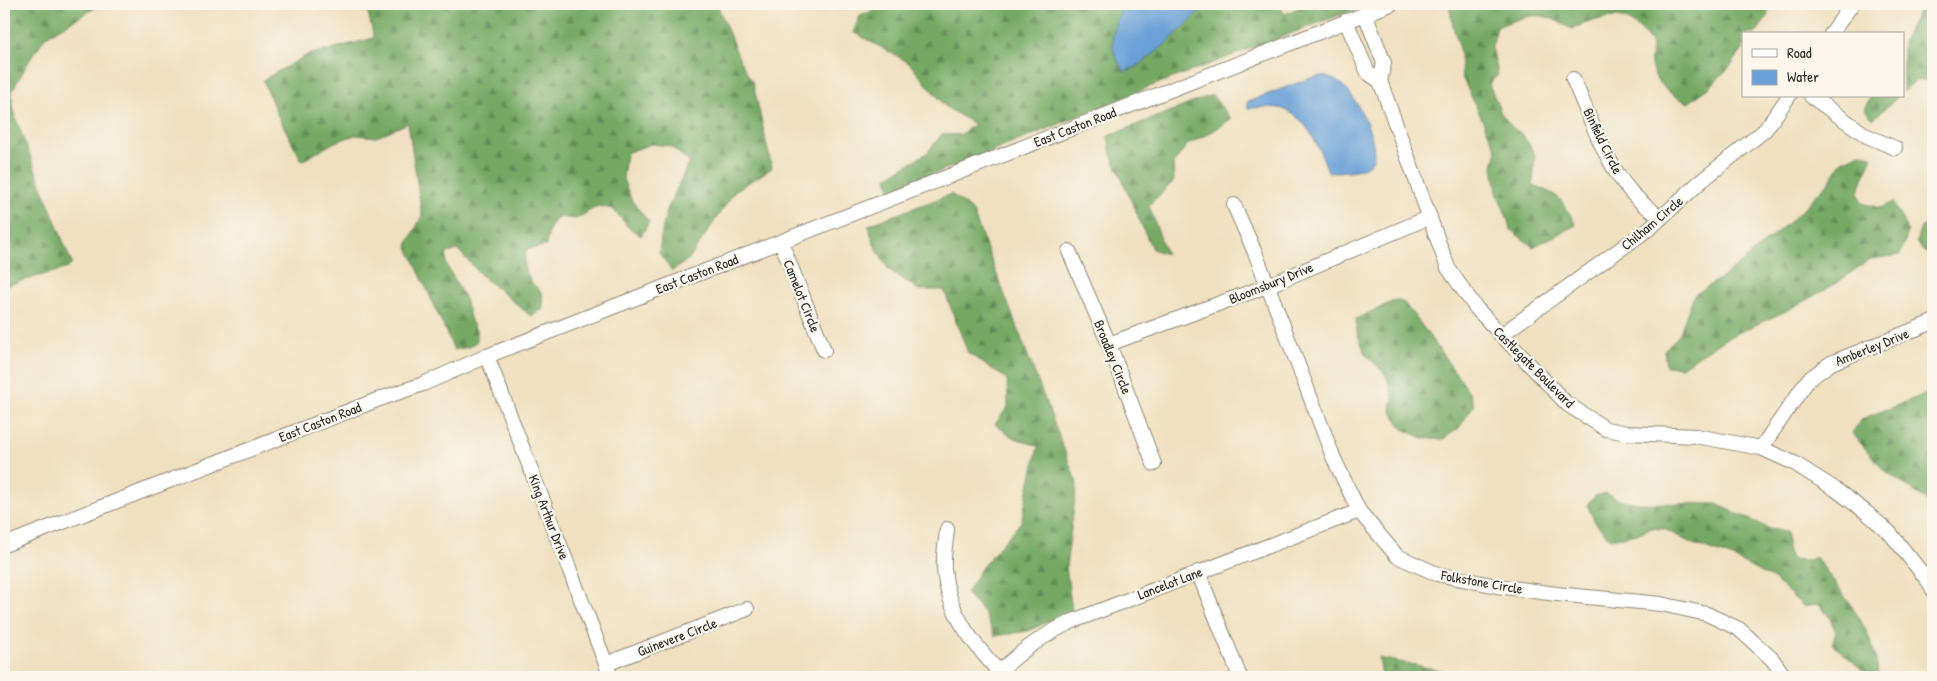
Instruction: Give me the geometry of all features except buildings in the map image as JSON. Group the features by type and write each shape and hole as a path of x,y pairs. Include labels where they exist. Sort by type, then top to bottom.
{"street":[{"name":"East Caston Road","path":"4,545 361,406 431,381 487,356 1392,4"},
{"path":"1832,32 1852,4"},
{"name":"Castlegate Boulevard","path":"1365,14 1384,63 1380,81 1448,268 1476,308 1567,404 1606,429 1627,433 1696,436 1761,448 1794,463 1835,489 1890,533 1929,582 1933,590"},
{"name":"Castlegate Boulevard","path":"1346,21 1368,73 1380,81"},
{"name":"Binfield Circle","path":"1574,79 1603,147 1616,172 1638,201 1661,218"},
{"name":"Chilham Circle","path":"1501,335 1594,270 1661,218 1700,182 1765,130 1788,98"},
{"path":"1814,98 1867,136 1895,148"},
{"name":"Folkstone Circle","path":"1234,205 1256,255 1334,459 1359,511 1397,556 1437,574 1556,594 1662,604 1707,614 1739,629 1772,659 1785,677"},
{"name":"Bloomsbury Drive","path":"1109,344 1267,286 1430,217"},
{"name":"Camelot Circle","path":"781,242 824,350"},
{"name":"Broadley Circle","path":"1069,251 1109,344 1154,464"},
{"name":"Amberley Drive","path":"1761,448 1808,380 1831,363 1933,322"},
{"name":"King Arthur Drive","path":"487,356 608,671"},
{"name":"Lancelot Lane","path":"999,676 1024,649 1060,627 1359,511"},
{"path":"947,529 944,566 953,607 965,632 999,676"},
{"path":"1198,572 1240,677"},
{"name":"Guinevere Circle","path":"608,671 747,609"}],"green space":[{"path":"4,4 102,4 46,36 11,93 15,116 72,264 68,268 4,286"},
{"path":"366,4 717,4 740,61 753,83 772,168 735,191 689,259 672,271 659,253 662,230 667,210 689,162 670,146 651,144 626,153 623,179 632,201 649,222 641,236 628,227 613,209 598,206 576,219 557,217 549,230 546,246 527,249 525,254 525,269 531,282 542,293 543,309 531,316 483,277 458,250 447,253 446,264 465,299 471,321 477,331 477,341 469,347 454,350 407,245 422,216 408,123 376,137 355,135 335,142 302,161 277,114 263,80 307,55 374,38"},
{"path":"889,4 1127,4 1122,9 1114,41 1116,56 1119,64 1125,71 1134,69 1142,63 1206,4 1278,4 1285,14 1307,4 1369,4 1149,87 991,152 890,190 887,177 927,153 942,134 960,135 974,124 946,107 908,62 853,32 860,16"},
{"path":"1449,4 1770,4 1767,18 1756,32 1742,32 1742,51 1728,69 1709,88 1688,103 1670,92 1660,83 1651,64 1652,44 1631,22 1622,18 1603,18 1571,29 1551,18 1535,16 1518,19 1497,27 1492,47 1498,75 1489,84 1501,113 1512,127 1523,135 1535,154 1533,186 1556,196 1564,204 1576,225 1533,247 1511,230 1497,193 1493,166 1497,151 1462,77 1459,46"},
{"path":"1922,4 1933,4 1933,85 1927,80 1915,81 1904,91 1904,39"},
{"path":"1212,95 1231,119 1187,145 1173,164 1174,181 1149,205 1166,254 1152,249 1111,154 1108,136"},
{"path":"1870,98 1897,98 1873,119 1864,109"},
{"path":"1860,153 1872,156 1858,192 1862,203 1880,208 1893,202 1908,232 1900,255 1870,259 1835,284 1786,311 1727,338 1681,367 1666,366 1664,350 1679,335 1694,295 1729,273 1796,216 1830,181 1842,161"},
{"path":"951,194 972,210 1077,483 1066,567 1072,610 1028,631 995,636 984,613 966,593 982,567 1021,522 1038,446 1012,437 995,424 1008,407 1007,379 968,353 944,290 919,290 888,269 874,244 868,225"},
{"path":"1933,223 1933,253 1924,252 1916,242 1921,227"},
{"path":"1396,300 1404,303 1420,323 1468,390 1474,405 1459,428 1442,440 1423,438 1403,429 1391,411 1393,397 1386,375 1365,354 1357,332 1356,319"},
{"path":"1926,394 1933,399 1933,505 1883,469 1852,433 1861,419"},
{"path":"1605,493 1619,500 1639,503 1717,504 1770,529 1787,531 1787,548 1791,559 1808,560 1816,557 1864,626 1876,657 1878,674 1865,672 1832,644 1836,632 1830,618 1819,604 1804,607 1775,580 1733,558 1691,543 1664,529 1650,528 1637,534 1610,539 1595,522 1587,505 1595,496"},
{"path":"1379,658 1476,677 1382,677"},
{"path":"1680,668 1689,677 1648,677"}],"water":[{"path":"1127,4 1206,4 1156,52 1125,71 1115,55 1113,38 1117,20"},
{"path":"1322,76 1335,80 1342,85 1360,109 1373,144 1374,153 1369,165 1352,171 1328,172 1312,135 1292,113 1279,108 1248,108 1247,102 1310,78"}]}
